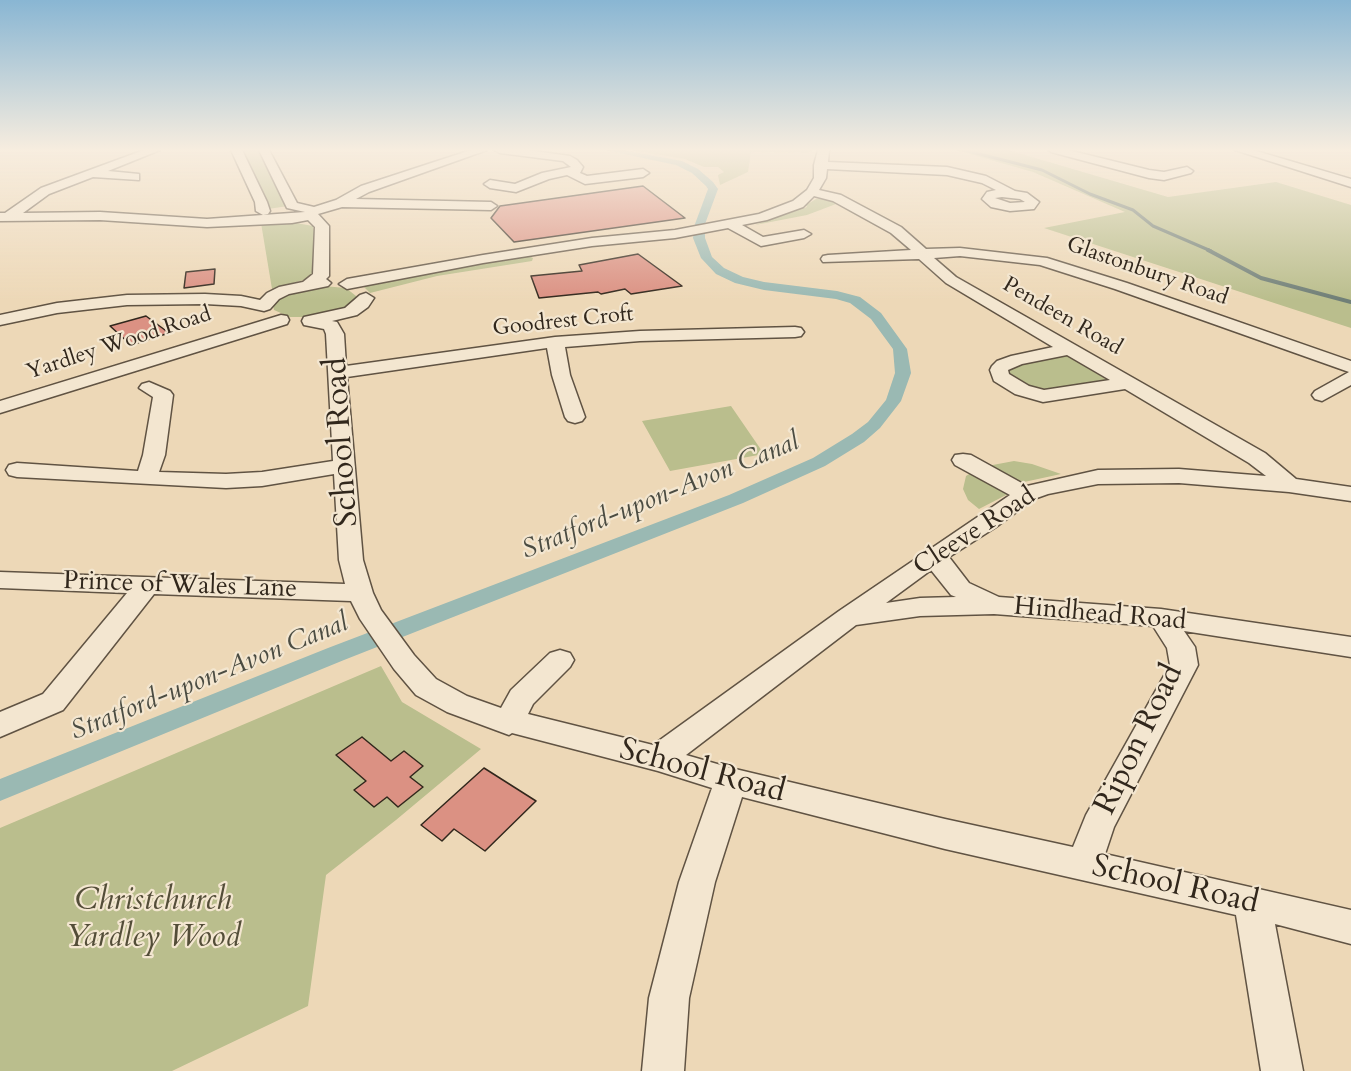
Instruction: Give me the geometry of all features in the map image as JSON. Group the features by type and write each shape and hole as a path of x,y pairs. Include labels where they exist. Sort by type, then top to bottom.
{"street":[{"path":"4,217 31,200"},
{"path":"260,200 263,215"},
{"path":"289,200 295,214 322,230"},
{"path":"4,217 100,216 203,223 239,222 263,215 312,213 346,200"},
{"path":"271,309 290,289 327,282 538,256 716,228 762,218 803,200"},
{"name":"Pendeen Road","path":"841,200 908,238 951,280 1257,458 1289,485"},
{"path":"341,203 491,206"},
{"path":"312,213 322,226 327,282"},
{"path":"731,224 761,242"},
{"path":"746,251 761,242 804,234"},
{"name":"Glastonbury Road","path":"828,259 960,252 1008,255 1066,267 1351,367"},
{"path":"327,282 363,290 366,298 538,256"},
{"name":"School Road","path":"335,333 351,312 366,298"},
{"path":"0,320 57,308 127,300 241,301 310,321 351,312"},
{"name":"Yardley Wood Road","path":"0,407 253,327 271,309"},
{"name":"School Road","path":"310,321 331,326 335,333 351,560 365,603 404,662 426,687 457,704 509,723 658,759 731,781 1351,927"},
{"name":"Goodrest Croft","path":"338,373 555,342 640,336 795,332"},
{"path":"555,342 561,375 574,417"},
{"path":"1069,349 1003,365 999,370 1001,377 1016,388 1043,396 1127,383"},
{"path":"1322,395 1351,377"},
{"path":"146,478 154,455 163,395 149,388"},
{"path":"963,460 1026,494"},
{"path":"17,470 226,481 262,479 344,466"},
{"name":"Cleeve Road","path":"658,759 848,616 1026,494 1077,479 1179,476 1289,485 1351,494"},
{"path":"935,555 944,571 960,589 994,605"},
{"name":"Prince of Wales Lane","path":"0,580 148,584 365,603"},
{"path":"0,725 53,702 148,584"},
{"name":"Hindhead Road","path":"848,616 920,607 994,605 1161,618 1351,647"},
{"name":"Ripon Road","path":"1084,865 1098,825 1184,665 1181,647 1161,618"},
{"path":"509,723 522,698 560,660"},
{"path":"663,1071 669,998 697,882 731,781"},
{"path":"1252,903 1282,1071"}],"green space":[{"path":"264,200 285,200 288,206 268,209"},
{"path":"814,200 830,200 836,204 807,215 755,225 807,207 806,205"},
{"path":"1097,200 1335,200 1351,205 1351,328 1044,228 1125,212"},
{"path":"261,223 296,223 313,226 315,270 307,279 272,289"},
{"path":"527,255 533,258 532,261 437,276 370,293 362,285"},
{"path":"323,286 346,288 356,296 356,301 341,311 316,317 290,317 274,310 273,305 277,299 285,294"},
{"path":"1063,353 1109,381 1045,394 1003,376 1010,364"},
{"path":"731,406 764,454 670,471 642,421"},
{"path":"1014,461 1032,464 1061,474 1015,484 982,467"},
{"path":"974,471 1010,493 979,509 968,500 963,489 966,476"},
{"name":"Christchurch Yardley Wood","path":"381,666 402,702 481,749 326,875 308,1006 172,1071 0,1071 0,828"}],"building":[{"path":"543,200 661,200 685,218 514,242 491,218 500,206"},
{"path":"638,254 682,286 631,294 625,289 601,294 598,292 539,298 531,276 582,271 579,265"},
{"path":"215,269 214,284 184,288 186,272"},
{"path":"146,316 169,333 131,345 110,326"},
{"path":"362,737 391,761 404,751 423,766 410,777 423,787 398,807 387,797 374,807 354,790 366,781 336,755"},
{"path":"484,768 536,801 485,851 454,829 442,841 421,825"}],"waterway":[{"name":"Stratford-upon-Avon Canal","path":"0,790 336,654 736,499 819,462 858,438 874,425 893,401 903,373 900,349 876,316 855,300 837,295 764,286 739,280 720,271 707,258 699,238 700,224 709,200"},
{"path":"1106,200 1133,210 1153,226 1211,251"},
{"path":"1208,250 1261,278 1351,302"}]}
